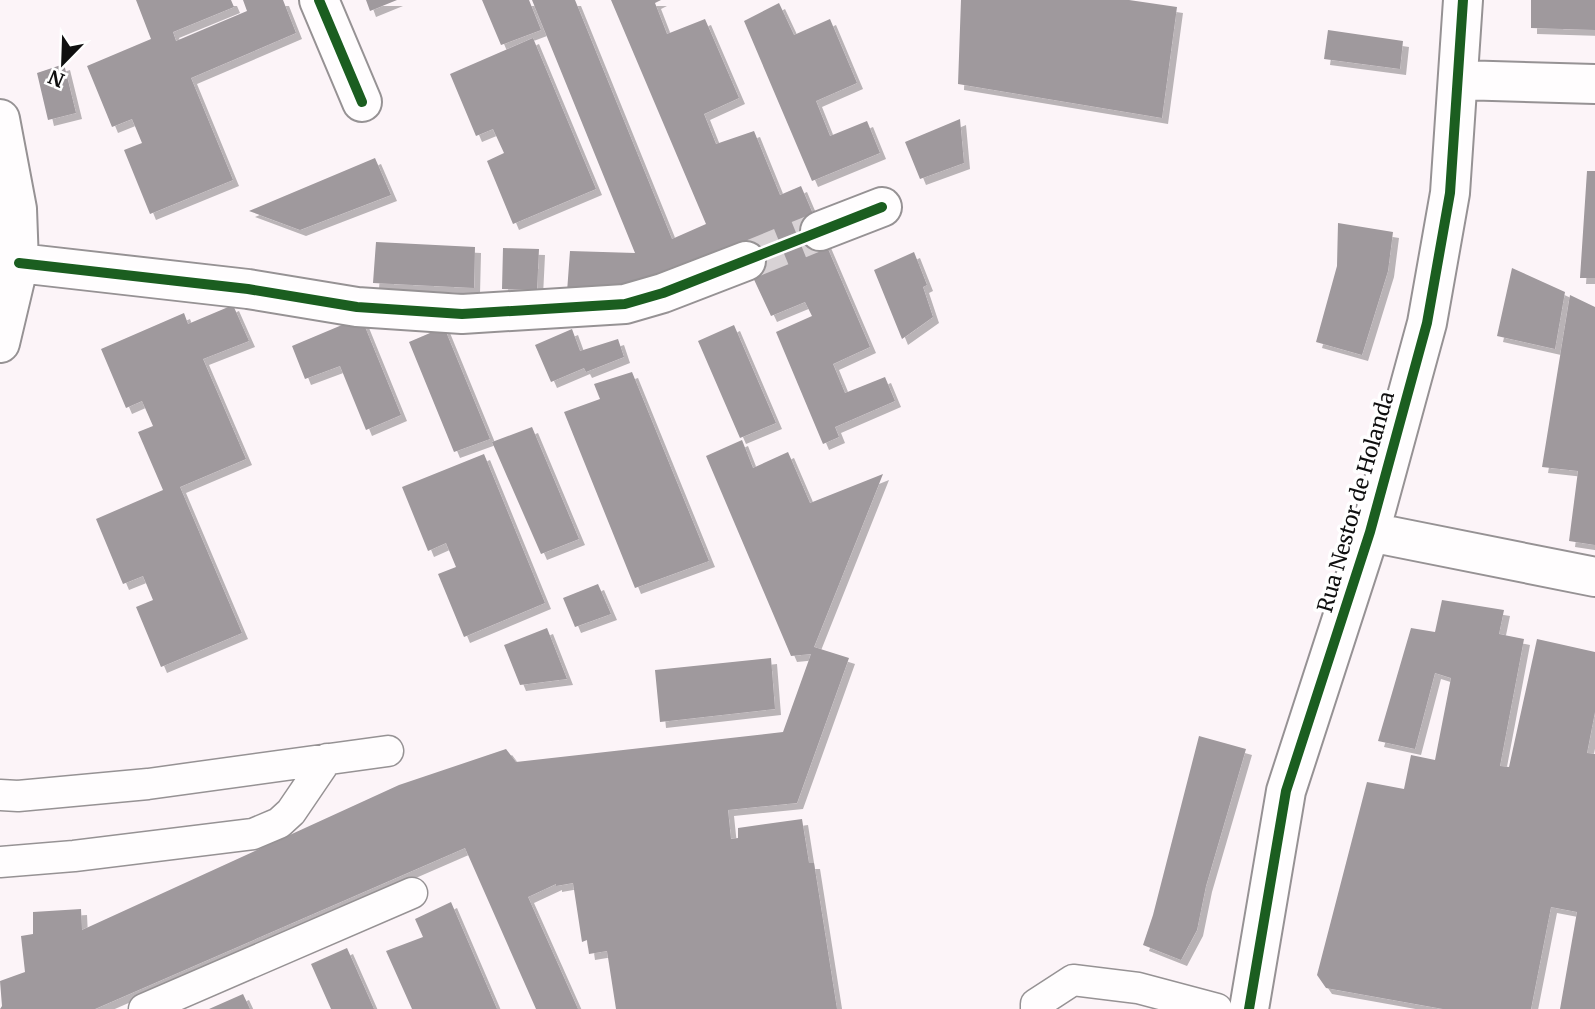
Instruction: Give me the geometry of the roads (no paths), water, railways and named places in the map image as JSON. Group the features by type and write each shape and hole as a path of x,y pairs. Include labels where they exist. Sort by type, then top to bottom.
{"street":[{"path":"319,0 362,102"},
{"name":"Rua Nestor de Holanda","path":"1249,1009 1286,791 1370,532 1427,323 1450,193 1463,0"},
{"path":"1458,80 1595,84"},
{"path":"0,119 17,209 19,263 0,343"},
{"path":"820,231 883,206"},
{"path":"19,263 248,289 357,307 463,314 625,304 663,293 746,261"},
{"path":"1370,532 1595,577"}],"lane":[{"path":"0,795 18,796 148,784 388,751"},
{"path":"0,862 74,856 253,834 279,823 291,812 327,760"},
{"path":"144,1009 412,893"},
{"path":"1036,1009 1036,1004 1073,980 1138,988 1217,1009"}],"tunnel":[{"path":"746,261 820,231"}]}
